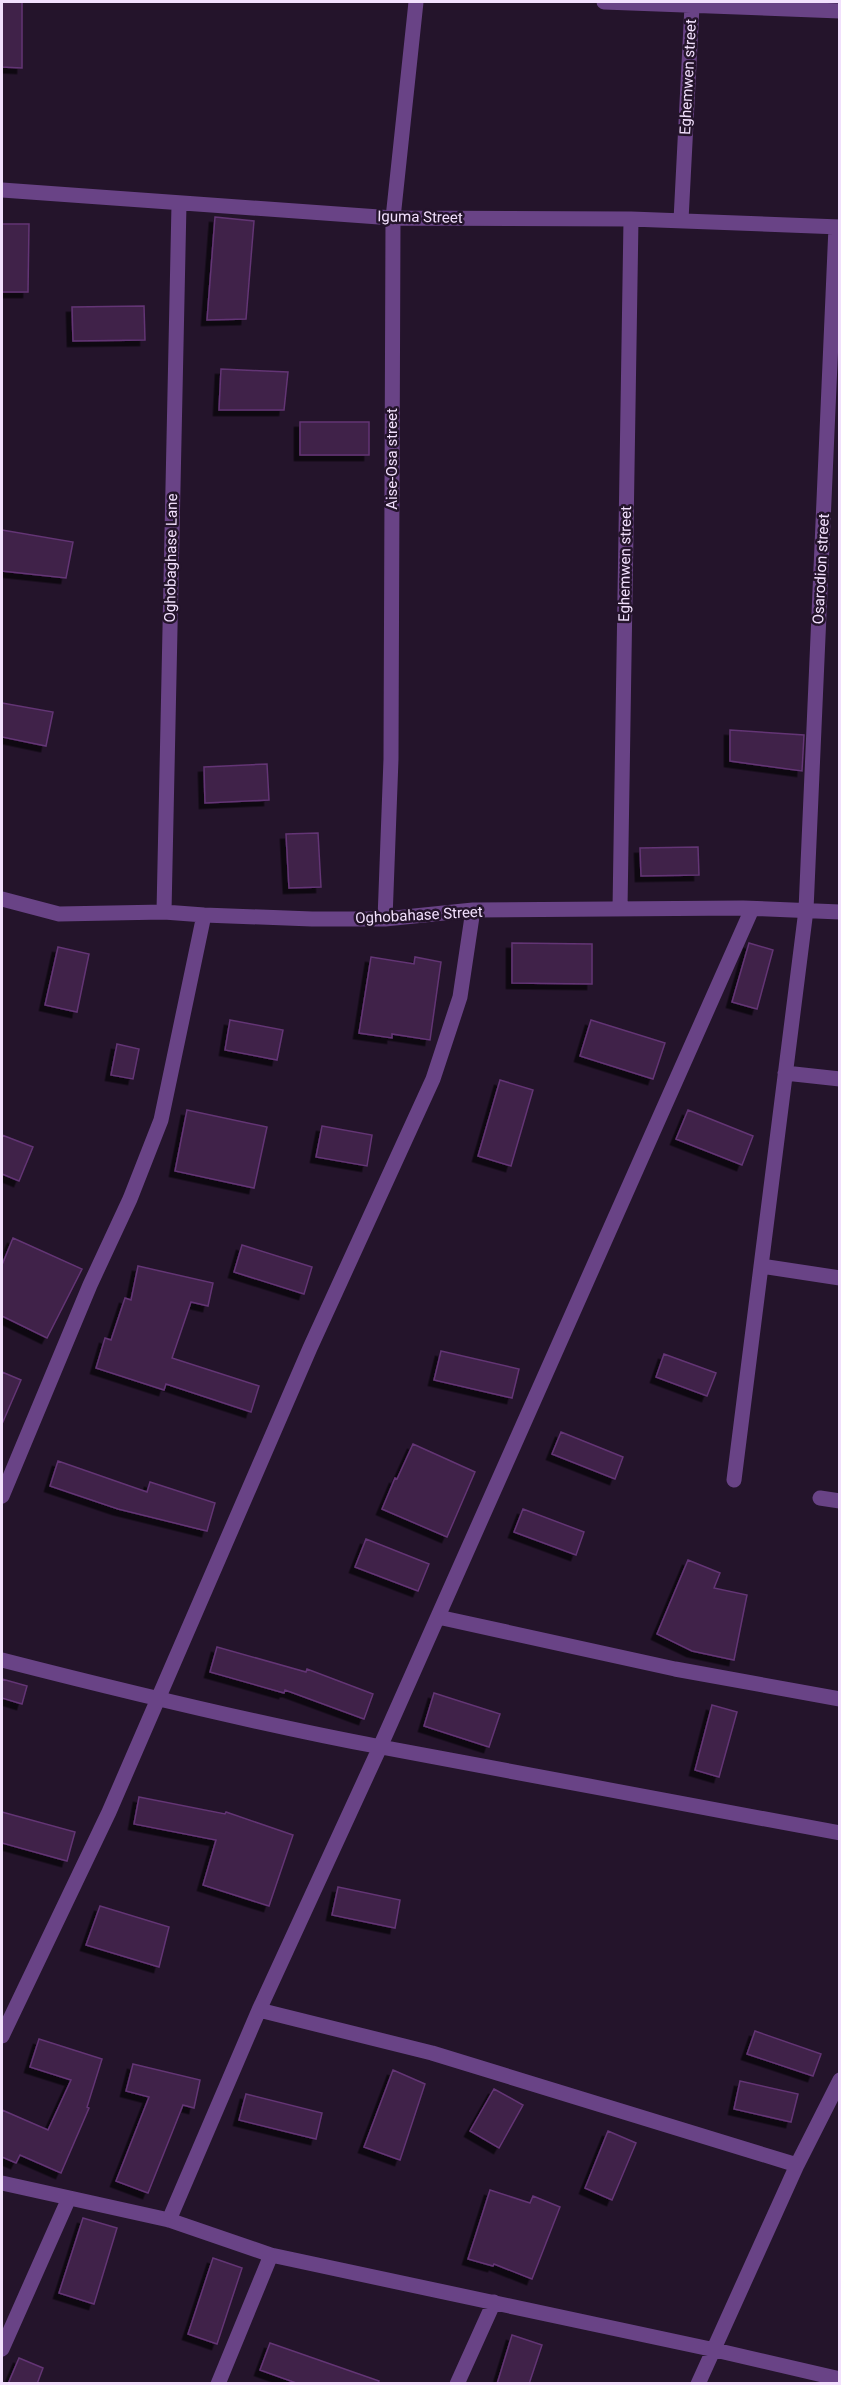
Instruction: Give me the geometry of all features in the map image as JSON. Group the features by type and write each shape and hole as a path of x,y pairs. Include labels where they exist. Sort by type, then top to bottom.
{"street":[{"name":"Aise-Osa street","path":"385,919 391,759 393,218 416,2"},
{"path":"604,2 840,11"},
{"name":"Eghemwen street","path":"681,220 692,6"},
{"name":"Iguma Street","path":"2,190 393,218 681,220 838,227"},
{"name":"Oghobaghase Lane","path":"164,912 179,204"},
{"name":"Eghemwen street","path":"620,909 631,219"},
{"name":"Osarodion street","path":"734,1480 806,910 838,227"},
{"name":"Oghobahase Street","path":"2,899 59,914 164,912 312,919 385,919 473,910 752,909 840,912"},
{"path":"169,2220 259,2010 380,1747 752,909"},
{"path":"2,2036 109,1812 315,1338 433,1079 460,997 473,910"},
{"path":"2,1496 90,1285 130,1199 161,1120 204,915"},
{"path":"785,1073 840,1079"},
{"path":"761,1266 840,1278"},
{"path":"820,1498 840,1502"},
{"path":"438,1617 675,1669 840,1699"},
{"path":"2,1660 157,1700 380,1747 840,1833"},
{"path":"259,2010 432,2053 797,2165"},
{"path":"698,2384 797,2165 840,2080"},
{"path":"2,2183 169,2220 271,2254 840,2379"},
{"path":"2,2349 69,2198"},
{"path":"218,2384 271,2254"},
{"path":"457,2384 494,2302"}],"building":[{"path":"2,2 22,2 22,68 2,67"},
{"path":"215,217 254,221 246,319 207,320"},
{"path":"2,224 29,224 28,292 2,292"},
{"path":"144,306 145,340 73,341 72,307"},
{"path":"221,369 288,372 284,410 219,410"},
{"path":"300,422 369,422 369,455 300,455"},
{"path":"2,530 73,542 66,578 2,571"},
{"path":"2,703 53,712 46,746 2,737"},
{"path":"730,730 804,735 802,771 730,761"},
{"path":"267,764 269,800 205,803 204,767"},
{"path":"318,833 321,887 289,888 286,834"},
{"path":"698,847 699,875 641,876 640,848"},
{"path":"512,943 592,944 592,984 512,983"},
{"path":"749,943 773,950 757,1009 732,1002"},
{"path":"58,947 89,954 77,1012 45,1005"},
{"path":"371,957 414,964 415,957 441,962 430,1040 392,1034 392,1038 359,1033"},
{"path":"230,1020 283,1030 277,1060 225,1050"},
{"path":"591,1020 665,1043 653,1079 580,1056"},
{"path":"117,1044 139,1049 133,1079 111,1075"},
{"path":"500,1080 533,1090 511,1166 478,1156"},
{"path":"187,1110 267,1127 254,1188 175,1171"},
{"path":"688,1110 753,1136 742,1165 676,1139"},
{"path":"322,1126 372,1135 367,1166 316,1157"},
{"path":"2,1135 33,1147 19,1181 2,1174"},
{"path":"13,1238 82,1269 47,1338 2,1316 2,1265"},
{"path":"242,1245 312,1267 304,1294 234,1272"},
{"path":"138,1266 213,1283 208,1306 191,1302 172,1358 259,1386 251,1412 166,1384 164,1390 96,1368 105,1338 111,1340 125,1298 131,1300"},
{"path":"441,1351 519,1369 512,1398 434,1380"},
{"path":"664,1354 716,1373 707,1396 656,1377"},
{"path":"2,1372 21,1380 2,1424"},
{"path":"561,1432 623,1457 615,1479 552,1454"},
{"path":"413,1444 475,1472 447,1537 382,1509"},
{"path":"58,1461 147,1492 150,1482 215,1503 207,1531 118,1509 50,1486"},
{"path":"523,1509 584,1532 576,1555 514,1532"},
{"path":"366,1539 429,1564 418,1591 355,1567"},
{"path":"688,1560 720,1573 714,1588 747,1595 734,1660 692,1651 657,1634"},
{"path":"217,1647 306,1672 307,1669 373,1694 364,1719 285,1690 284,1693 210,1672"},
{"path":"2,1679 27,1686 22,1704 2,1698"},
{"path":"434,1693 500,1714 489,1747 424,1726"},
{"path":"712,1705 737,1712 719,1777 695,1770"},
{"path":"139,1797 225,1814 226,1812 293,1835 269,1906 203,1885 216,1840 134,1824"},
{"path":"2,1812 75,1832 67,1861 2,1843"},
{"path":"338,1887 400,1900 395,1928 332,1915"},
{"path":"100,1906 169,1927 159,1967 86,1945"},
{"path":"755,2031 821,2054 813,2076 747,2054"},
{"path":"39,2039 102,2059 87,2107 89,2108 61,2173 20,2155 16,2163 2,2157 2,2110 48,2130 71,2080 30,2067"},
{"path":"133,2064 200,2080 194,2108 183,2105 148,2193 116,2181 149,2097 126,2091"},
{"path":"393,2070 425,2084 400,2160 364,2147"},
{"path":"740,2081 798,2094 791,2122 734,2109"},
{"path":"494,2089 523,2105 499,2148 470,2131"},
{"path":"246,2094 322,2113 316,2139 239,2120"},
{"path":"608,2131 636,2143 612,2200 585,2188"},
{"path":"490,2190 530,2203 533,2196 560,2207 532,2279 494,2264 493,2266 468,2259"},
{"path":"83,2218 117,2228 94,2304 59,2293"},
{"path":"213,2258 242,2268 217,2344 188,2334"},
{"path":"512,2335 542,2345 529,2384 497,2384"},
{"path":"270,2343 379,2381 378,2384 299,2384 260,2370"},
{"path":"19,2358 43,2368 37,2384 8,2384"}]}
